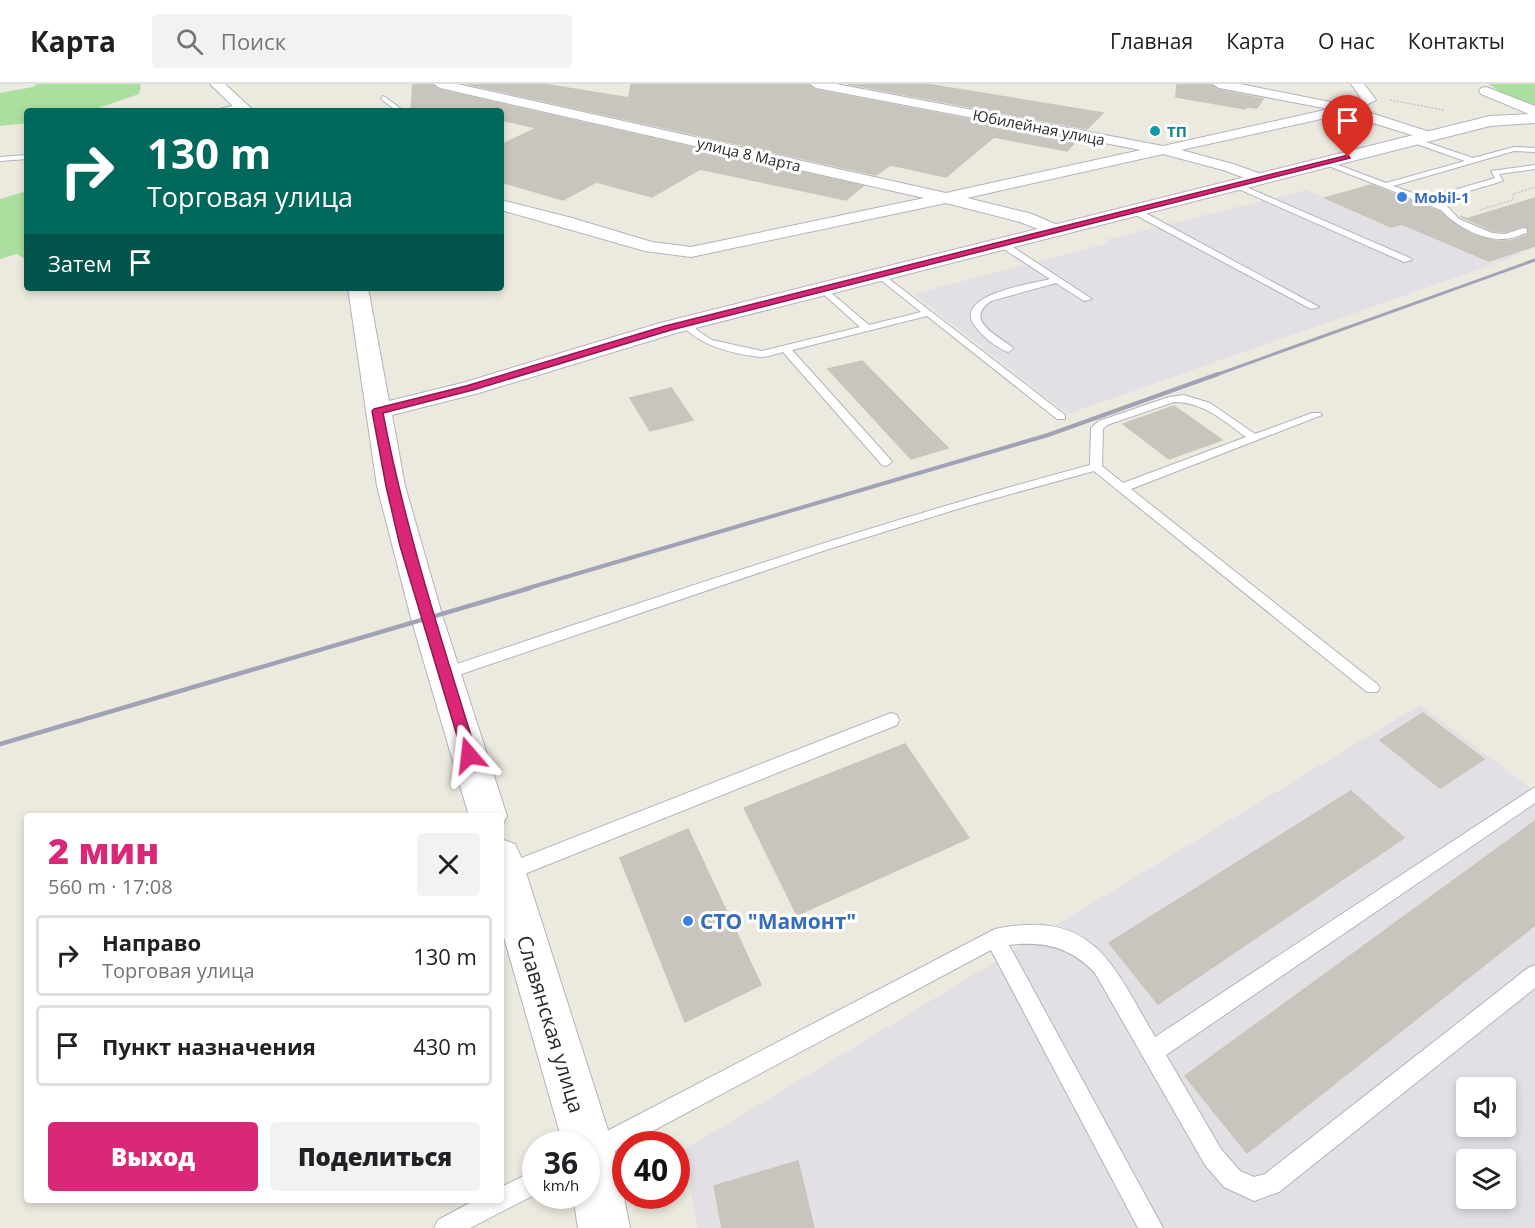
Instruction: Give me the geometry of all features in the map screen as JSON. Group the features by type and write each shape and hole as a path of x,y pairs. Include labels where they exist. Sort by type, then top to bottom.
{"street":[{"name":"улица 8 Марта","path":"440,84 946,198 1026,218 1056,231"},
{"name":"Юбилейная улица","path":"816,84 1163,150 1228,167 1261,179"},
{"path":"1220,84 1288,95 1347,109 1421,138"},
{"path":"504,206 672,252 691,252 1347,109 1369,100 1357,84"},
{"path":"223,85 244,108"},
{"path":"1482,88 1535,111"},
{"path":"377,411 470,388 685,323 1490,120 1498,116 1501,110 1495,99 1482,88"},
{"path":"1490,120 1535,118"},
{"path":"358,291 377,411 394,496 444,674 487,813"},
{"name":"Славянская улица","path":"504,865 582,1131"},
{"name":"Славянская улица","path":"600,1209 604,1228"}],"lane":[{"path":"383,98 397,108"},
{"path":"1421,138 1500,171"},
{"path":"1387,185 1514,149 1535,150"},
{"path":"0,159 24,157"},
{"path":"1325,162 1444,208 1456,221 1490,235 1504,237 1524,231"},
{"path":"1427,201 1500,179 1494,173 1500,171 1508,169 1523,171 1535,167"},
{"path":"1237,185 1407,260"},
{"path":"1135,211 1314,307"},
{"path":"1002,244 1087,299"},
{"path":"880,275 1061,417"},
{"path":"1008,349 974,320 974,310 978,304 1057,280"},
{"path":"823,289 868,329"},
{"path":"685,323 694,333 709,342 751,353 772,353 928,314"},
{"path":"787,350 886,462"},
{"path":"1096,467 1097,428 1103,423 1173,399 1200,401 1254,438"},
{"path":"1121,488 1316,415"},
{"path":"444,674 835,543 960,504 1096,467"},
{"path":"1096,467 1372,688"},
{"path":"504,865 891,720"},
{"path":"1153,1051 1535,794"},
{"path":"600,1147 995,938 1007,935 1050,936 1065,938 1087,950 1102,966 1213,1157 1232,1179 1254,1189 1271,1184 1531,984"},
{"path":"995,938 1151,1228"},
{"path":"504,1197 522,1188"},
{"path":"446,1228 493,1203"}],"path":[{"path":"1476,212 1513,200 1513,194 1535,187"}],"shaded area":[{"path":"1361,188 1522,254 1068,414 914,294 1109,243 1105,240 1306,190 1325,198"},
{"path":"1420,705 1532,789 1535,787 1535,1228 697,1228 690,1186 690,1146"}],"green space":[{"path":"36,84 141,85 139,94 99,108 24,108 24,123 0,126 0,93 33,87"},
{"path":"1489,84 1535,84 1535,107 1506,96"},
{"path":"24,192 24,258 17,254 0,259 0,199"}],"building":[{"path":"413,84 432,84 440,90 863,186 846,200 700,169 652,197 596,182 563,200 504,183 504,144 537,128 504,121 504,108 411,108"},
{"path":"467,84 543,84 629,98 631,84 808,84 816,90 1077,140 1067,151 994,137 946,177 891,165 876,175"},
{"path":"848,84 926,84 1103,113 1087,129"},
{"path":"1177,84 1211,84 1219,90 1263,99 1257,108 1247,107 1245,109 1176,97"},
{"path":"1371,185 1440,212 1469,233 1495,241 1510,241 1528,235 1529,228 1523,226 1505,232 1493,231 1466,219 1535,198 1535,246 1489,261 1402,224 1391,227 1325,198"},
{"path":"862,361 948,448 911,459 828,369"},
{"path":"671,388 693,420 650,431 630,398"},
{"path":"1174,406 1222,440 1169,459 1123,424"},
{"path":"1423,713 1484,759 1440,788 1380,740"},
{"path":"905,744 969,838 797,915 744,808"},
{"path":"1351,791 1404,838 1158,1004 1109,943"},
{"path":"1535,821 1535,925 1247,1153 1185,1076"},
{"name":"СТО \"Мамонт\"","path":"688,829 761,985 685,1022 620,858"},
{"path":"798,1161 814,1228 722,1228 714,1186"}],"railway":[{"path":"1213,376 1535,260"},
{"path":"525,589 1048,435 1218,374"},
{"path":"0,744 530,588"}],"place":[{"name":"ТП","path":"1155,131"},
{"name":"Mobil-1","path":"1402,197"},
{"name":"СТО \"Мамонт\"","path":"688,921"}],"route":[{"path":"469,755 406,546 391,486 377,411 470,388 602,346 668,328 1348,157"}]}
